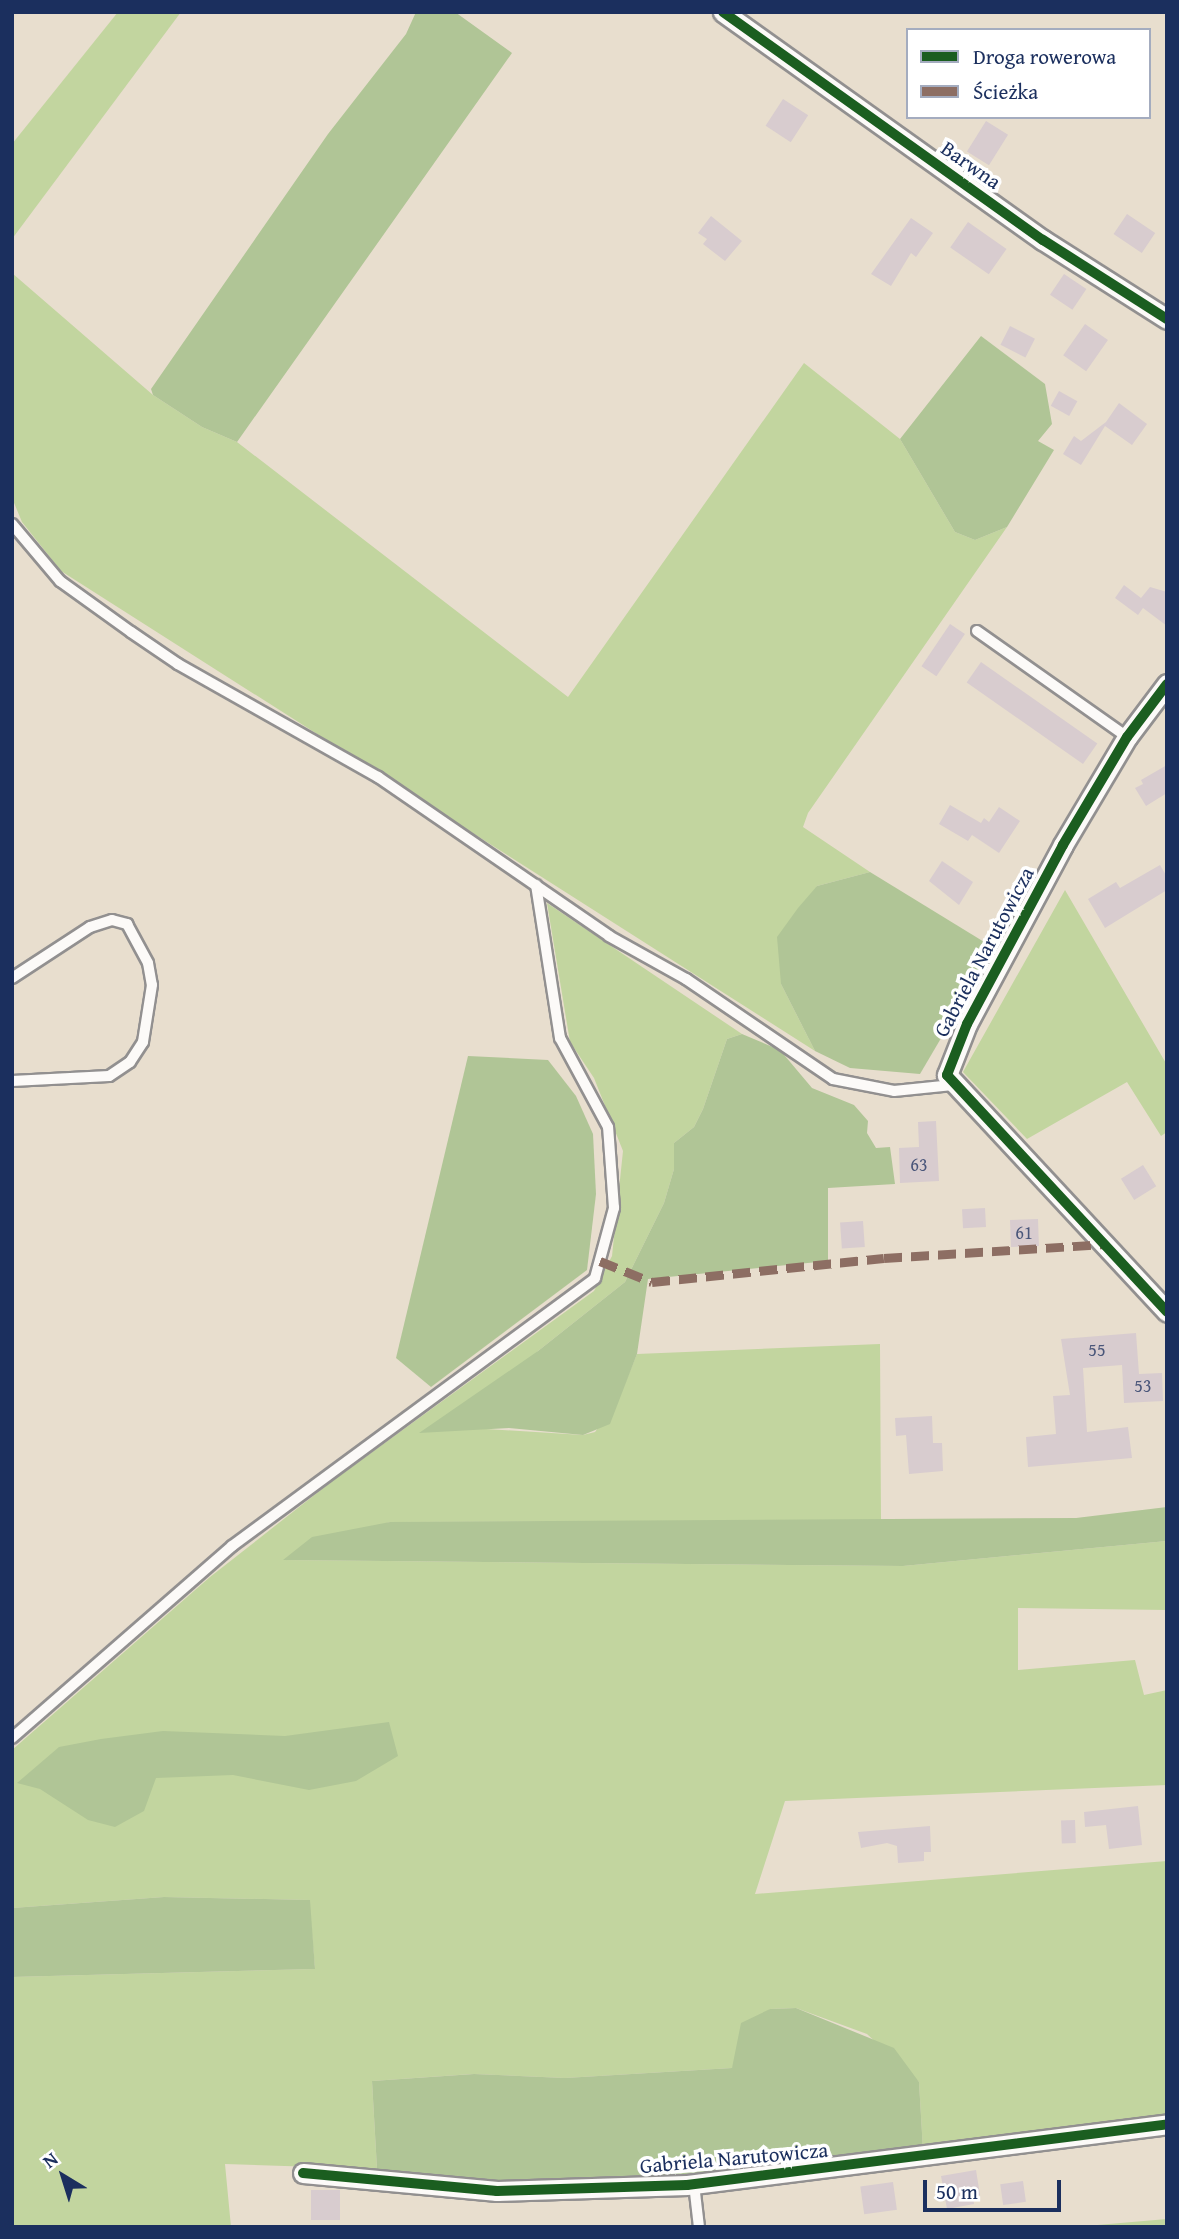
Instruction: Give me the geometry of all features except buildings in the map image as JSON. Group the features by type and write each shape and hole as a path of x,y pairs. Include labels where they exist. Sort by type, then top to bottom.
{"street":[{"name":"Barwna","path":"723,12 1043,240 1167,319"},
{"name":"Gabriela Narutowicza","path":"953,1085 947,1075 967,1024 1127,737 1167,684"},
{"path":"953,1085 1167,1312"},
{"name":"Gabriela Narutowicza","path":"303,2173 498,2191 694,2184 1167,2124"}],"lane":[{"path":"12,524 60,581 178,664 378,777 608,936 788,1045 833,1079 894,1091 953,1085"},
{"path":"978,631 1127,737"},
{"path":"12,1738 232,1546 595,1279 614,1208 608,1128 560,1038 536,885"},
{"path":"12,978 90,927 112,920 127,924 148,963 152,985 143,1042 130,1062 109,1076 12,1081"},
{"path":"694,2184 699,2227"}],"green space":[{"path":"118,12 181,12 12,239 12,144"},
{"path":"416,12 455,12 512,53 237,442 202,427 153,395 151,389 328,134 406,34"},
{"path":"12,273 153,395 202,427 237,442 568,697 804,363 900,439 955,532 975,540 1007,527 808,813 803,827 870,872 817,886 781,984 815,1051 61,571 22,522 12,498"},
{"path":"981,336 1045,384 1052,424 1038,441 1054,450 1007,527 975,540 955,532 900,439"},
{"path":"870,872 994,948 920,1074 850,1068 815,1051 781,984 777,937 798,908 817,886"},
{"path":"1065,890 1167,1065 1167,1132 1161,1136 1127,1082 1027,1139 963,1072"},
{"path":"547,903 742,1034 727,1039 703,1109 694,1127 674,1143 674,1169 664,1203 625,1282 538,1351 471,1428 583,1435 595,1432 619,1398 637,1354 880,1344 881,1521 390,1522 284,1560 903,1566 1167,1541 1167,1610 1018,1608 1018,1670 1135,1660 1144,1695 1167,1690 1167,1785 785,1801 755,1894 1167,1861 1167,2115 923,2150 919,2082 867,2034 796,2008 770,2009 732,2068 565,2078 473,2074 372,2081 377,2169 225,2164 231,2227 12,2227 12,1977 315,1969 309,1900 164,1897 12,1908 12,1750 210,1577 331,1482 594,1291 612,1256 623,1151 594,1078 570,1042"},
{"path":"742,1034 780,1050 812,1088 854,1105 868,1121 867,1133 876,1148 890,1147 895,1184 828,1188 828,1261 648,1279 637,1354 610,1424 583,1435 509,1428 419,1433 538,1351 625,1282 664,1203 674,1169 674,1143 694,1127 703,1109 727,1039"},
{"path":"468,1056 548,1060 576,1096 593,1134 596,1194 587,1270 431,1387 396,1358"},
{"path":"1167,1507 1167,1541 903,1566 283,1560 312,1537 390,1522 1076,1518"},
{"path":"389,1722 398,1756 356,1781 309,1790 233,1775 156,1778 144,1811 115,1827 88,1820 40,1789 17,1783 59,1747 101,1739 163,1731 285,1736"},
{"path":"164,1897 310,1900 315,1969 12,1977 12,1908"},
{"path":"796,2008 894,2048 919,2082 923,2150 685,2175 503,2183 377,2169 372,2081 474,2074 565,2078 732,2068 741,2023 770,2009"},
{"path":"1167,2219 1167,2227 1074,2227"}],"marked path":[{"path":"600,1261 652,1282 884,1258 1105,1244"}],"cycle path":[{"path":"723,12 1043,240 1167,319"},
{"path":"1167,684 1127,737 1063,845 967,1024 947,1075 1167,1312"},
{"path":"303,2173 497,2191 687,2185 1167,2124"}]}
